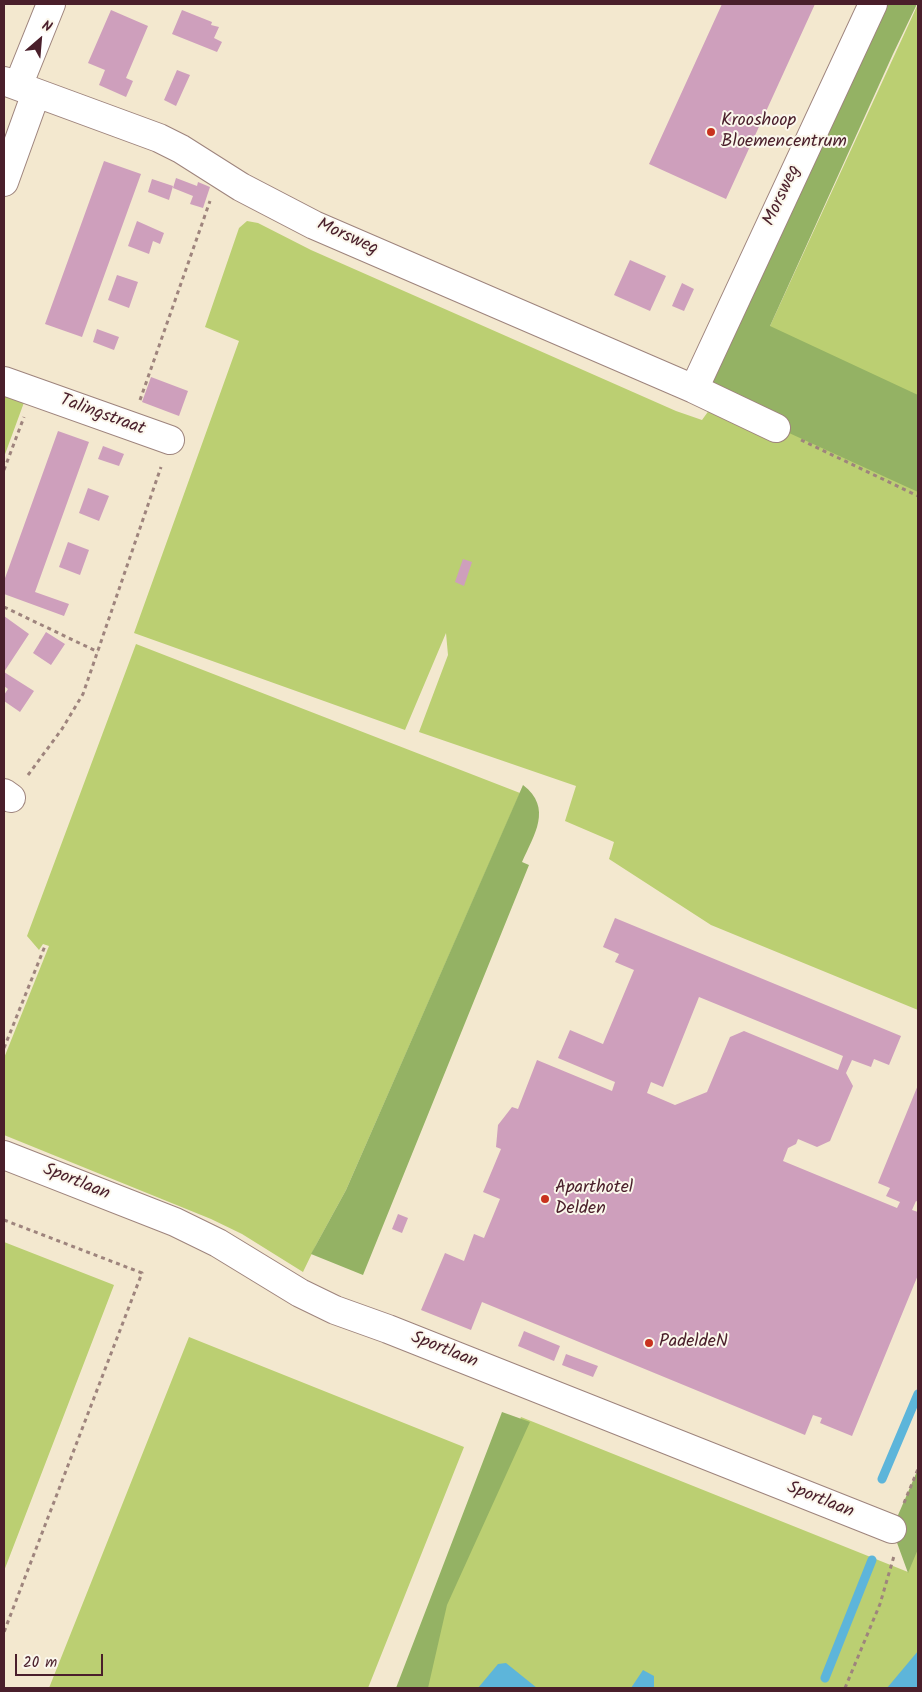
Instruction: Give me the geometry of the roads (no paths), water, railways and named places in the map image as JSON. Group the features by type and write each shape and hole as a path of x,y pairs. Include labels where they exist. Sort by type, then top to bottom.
{"street":[{"path":"4,182 19,86 51,4"},
{"name":"Morsweg","path":"694,389 873,4"},
{"name":"Morsweg","path":"19,86 159,138 181,149 241,188 314,225 694,389 776,428"},
{"name":"Talingstraat","path":"4,381 170,440"},
{"name":"Sportlaan","path":"4,1155 175,1222 218,1243 300,1293 335,1310 397,1332 892,1530"}],"water":[{"path":"918,1651 918,1688 887,1688"},
{"path":"506,1663 537,1688 478,1688 498,1664"},
{"path":"643,1670 654,1676 654,1688 631,1688"}],"waterway":[{"path":"882,1479 918,1394"},
{"path":"825,1678 872,1560"}],"place":[{"name":"Krooshoop Bloemencentrum","path":"711,132"},
{"name":"Aparthotel Delden","path":"545,1199"},
{"name":"PadeldeN","path":"649,1343"}]}
